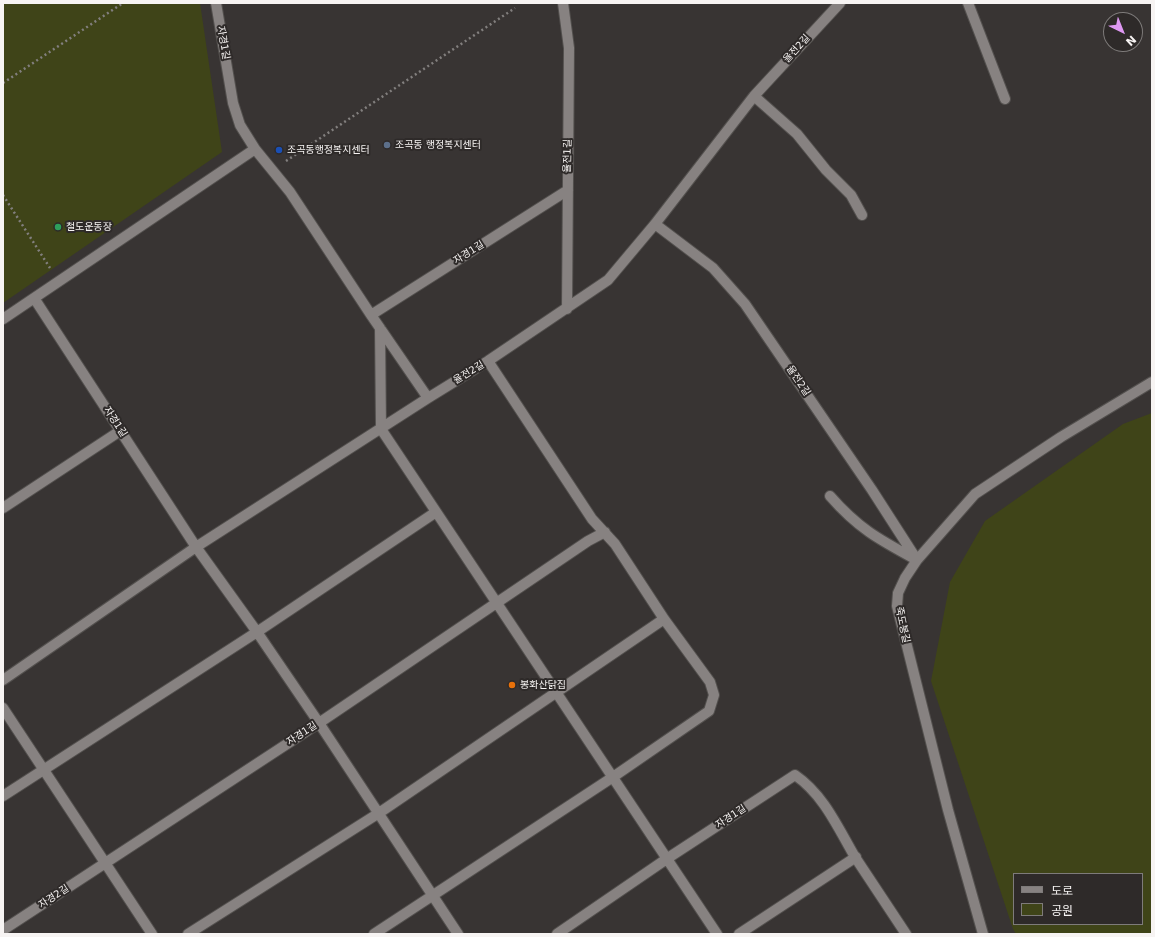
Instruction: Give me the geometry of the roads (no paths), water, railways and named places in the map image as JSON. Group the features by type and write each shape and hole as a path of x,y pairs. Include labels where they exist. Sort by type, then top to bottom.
{"street":[{"name":"자경1길","path":"216,3 233,103 240,125 255,149 290,192 428,398"},
{"name":"율전1길","path":"563,3 569,48 567,309"},
{"name":"율전2길","path":"428,398 488,361 608,280 655,224 754,96 840,3"},
{"path":"968,3 1005,99"},
{"path":"754,96 797,134 826,170 851,195 862,215"},
{"path":"3,319 255,149"},
{"name":"자경1길","path":"371,315 568,190"},
{"name":"율전2길","path":"655,224 712,268 746,304 872,490 917,560"},
{"name":"자경1길","path":"34,298 196,547 257,632 319,723 458,934"},
{"path":"380,328 380,429 668,858 717,934"},
{"path":"374,934 613,777 709,711 714,695 710,682 664,619 615,544 592,519 488,361"},
{"name":"죽도봉길","path":"983,934 948,810 897,606 898,593 917,560 974,494 1061,437 1152,382"},
{"path":"3,680 196,547 428,398"},
{"path":"3,508 120,431"},
{"path":"830,496 850,518 864,530 917,560"},
{"path":"3,796 257,632 436,512"},
{"name":"자경1길","path":"105,864 319,723 588,541 605,532"},
{"path":"188,934 379,813 556,691 664,619"},
{"path":"3,708 152,934"},
{"name":"자경1길","path":"558,934 668,858 795,776 814,791 833,818 856,857"},
{"path":"739,934 856,857 906,934"},
{"name":"자경2길","path":"3,930 105,864"}],"place":[{"name":"조곡동 행정복지센터","path":"387,145"},
{"name":"조곡동행정복지센터","path":"279,150"},
{"name":"철도운동장","path":"58,227"},
{"name":"봉화산닭집","path":"512,685"}]}
